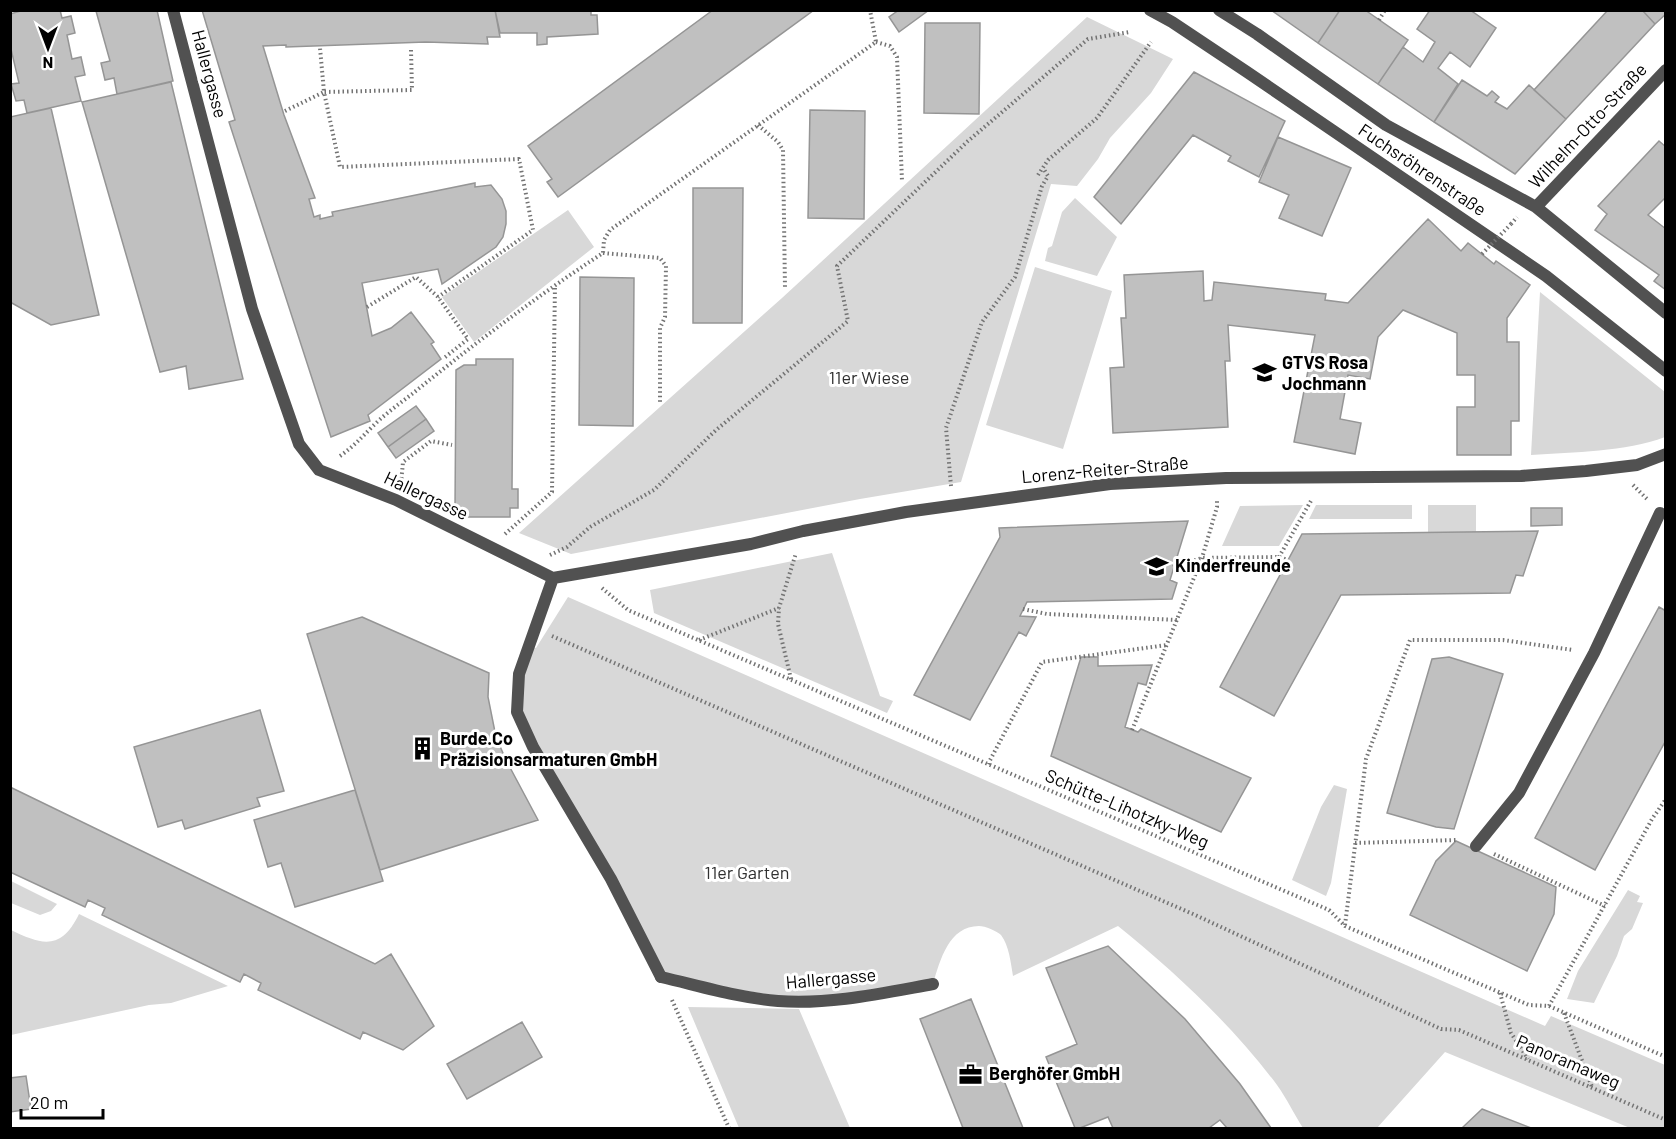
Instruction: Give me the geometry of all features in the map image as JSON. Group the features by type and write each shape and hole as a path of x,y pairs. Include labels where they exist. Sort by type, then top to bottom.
{"street":[{"name":"Hallergasse","path":"173,10 252,309 298,444 319,470 396,500 553,578"},
{"name":"Fuchsröhrenstraße","path":"1150,10 1182,28 1546,276 1665,371"},
{"name":"Fuchsröhrenstraße","path":"1219,10 1386,125 1536,207 1665,313"},
{"name":"Wilhelm-Otto-Straße","path":"1536,207 1665,70"},
{"name":"Lorenz-Reiter-Straße","path":"553,578 751,544 803,531 954,505 1110,484 1226,478 1521,476 1637,465 1665,454"},
{"path":"1476,846 1520,793 1594,653 1660,513"},
{"path":"553,578 519,674 517,712 533,747 610,879 661,978"},
{"name":"Hallergasse","path":"661,978 738,995 778,1001 841,998 933,984"}],"path":[{"path":"870,10 876,42"},
{"path":"1378,20 1385,10"},
{"path":"528,566 567,547 590,527 654,490 716,430 848,321 837,266 968,141 1088,39 1130,32"},
{"path":"603,253 604,240 610,230 876,42"},
{"path":"876,42 890,46 897,57 902,181"},
{"path":"1038,175 1047,160 1097,118 1151,42"},
{"path":"320,48 324,92 340,167 519,159 532,230 438,297"},
{"path":"285,111 324,92 412,90 411,50"},
{"path":"758,125 778,142 783,150 785,289"},
{"path":"954,505 946,428 982,322 1015,277 1042,186 1048,176 1043,168"},
{"path":"1482,254 1511,224"},
{"path":"356,445 374,425 414,393 555,285 603,253 660,258 666,266 665,317 660,328 660,402"},
{"path":"367,307 416,277 438,297 468,339 444,358"},
{"path":"492,548 552,492 555,285"},
{"path":"396,500 401,484 403,462 431,441 452,445"},
{"path":"1616,468 1660,513"},
{"path":"1279,557 1312,499"},
{"path":"1132,730 1202,558 1217,500"},
{"path":"791,680 778,624 779,608 796,553"},
{"path":"1173,567 1202,558 1279,557 1288,560"},
{"name":"Schütte-Lihotzky-Weg","path":"583,573 628,610 1329,910 1345,926 1500,993 1529,1005 1549,1006 1665,1057"},
{"path":"698,640 779,608"},
{"path":"1023,609 1047,614 1177,620"},
{"name":"Panoramaweg","path":"535,628 1193,914 1441,1029 1459,1030 1665,1120"},
{"path":"1345,926 1366,759 1410,640 1503,640 1594,653"},
{"path":"988,764 1042,662 1167,645"},
{"path":"1549,1006 1665,799"},
{"path":"1356,843 1464,840"},
{"path":"1490,852 1605,906"},
{"path":"661,978 729,1128"},
{"path":"1500,993 1510,1033 1528,1060"},
{"path":"1564,1012 1576,1050 1592,1088"}],"green space":[{"name":"11er Wiese","path":"1087,17 1173,59 1151,93 1110,138 1098,159 1077,186 1051,184 961,482 571,554 519,533 782,298"},
{"path":"1075,198 1117,237 1097,276 1045,261 1062,212"},
{"path":"568,210 594,247 474,342 442,297"},
{"path":"1035,267 1112,291 1063,449 986,425"},
{"path":"1540,292 1665,392 1665,437 1633,446 1531,455"},
{"path":"1303,505 1279,546 1222,546 1240,506"},
{"path":"1316,505 1412,505 1412,519 1309,519"},
{"path":"1428,505 1476,505 1476,532 1428,532"},
{"path":"832,553 880,696 893,701 887,713 654,613 650,590"},
{"name":"11er Garten","path":"568,597 1545,1026 1551,1016 1665,1065 1665,1128 1630,1128 1445,1052 1377,1128 1303,1128 1277,1085 1241,1041 1182,981 1118,926 1013,976 1008,949 1001,935 984,927 969,928 960,932 947,946 933,984 809,1001 661,977 517,712 529,646 536,648"},
{"path":"1334,785 1347,789 1331,883 1326,896 1292,880 1321,807"},
{"path":"11,881 57,904 51,911 40,915 11,903"},
{"path":"1628,890 1640,896 1637,902 1643,903 1632,929 1624,936 1594,1003 1567,999 1578,971"},
{"path":"79,914 228,986 171,1003 149,1005 11,1035 11,930 32,939 50,942 65,934"},
{"path":"688,1007 799,1009 850,1128 739,1128"}],"building":[{"path":"24,10 60,10 62,18 71,16 75,33 67,35 72,59 81,57 85,75 75,77 81,101 27,113 24,100 16,101 11,84 19,83 10,45 10,14"},
{"path":"88,10 157,10 173,81 117,94 114,78 105,80 101,63 110,61 96,11"},
{"path":"202,10 495,10 500,37 487,37 488,44 426,42 263,46 284,115 315,198 309,199 314,217 320,215 320,219 333,216 332,212 475,183 475,187 491,185 502,199 506,211 503,237 496,247 442,284 438,269 362,283 372,336 391,328 411,312 434,342 431,344 441,359 368,415 370,421 331,437 229,122 235,120"},
{"path":"495,10 591,10 591,15 597,15 598,34 547,37 547,44 537,45 537,33 500,33"},
{"path":"713,10 814,10 558,197 547,182 552,179 528,146"},
{"path":"899,10 929,10 899,32 889,17"},
{"path":"1271,10 1340,10 1318,43"},
{"path":"1340,10 1365,10 1408,40 1378,84 1318,43"},
{"path":"1430,10 1470,10 1496,28 1470,67 1450,52 1438,68 1458,84 1434,122 1378,84 1403,47 1423,62 1435,42 1417,29"},
{"path":"1608,10 1642,10 1655,24 1566,119 1534,90"},
{"path":"1642,10 1666,10 1666,14 1655,24"},
{"path":"925,23 980,23 979,114 924,113"},
{"path":"1194,72 1285,121 1259,177 1228,161 1231,156 1193,135 1121,224 1094,197"},
{"path":"1462,80 1487,96 1492,91 1499,97 1495,102 1507,109 1529,85 1566,119 1515,174 1434,122"},
{"path":"171,82 243,379 189,389 186,366 160,372 82,102"},
{"path":"51,108 99,315 51,325 10,302 10,117"},
{"path":"810,110 865,111 864,219 808,218"},
{"path":"1278,137 1351,168 1322,236 1279,218 1289,195 1259,182"},
{"path":"1659,141 1666,147 1666,197 1648,215 1666,229 1666,290 1654,281 1659,275 1595,230 1607,214 1598,206"},
{"path":"693,188 743,188 742,323 693,323"},
{"path":"1428,219 1461,251 1468,243 1494,264 1496,261 1530,285 1507,318 1507,342 1519,342 1519,421 1511,421 1511,455 1457,455 1457,407 1475,407 1475,375 1457,375 1457,333 1403,310 1378,337 1370,379 1348,375 1340,419 1361,423 1355,454 1294,442 1315,335 1228,325 1230,361 1225,361 1228,427 1113,433 1110,368 1124,367 1121,318 1126,318 1124,275 1203,271 1204,301 1212,300 1214,282 1326,294 1325,300 1348,303"},
{"path":"580,277 634,278 633,426 579,425"},
{"path":"476,359 513,359 512,489 518,489 518,508 510,508 510,517 462,517 462,509 455,509 456,370 464,365 476,365"},
{"path":"416,406 426,419 388,447 378,433"},
{"path":"426,419 434,431 396,458 388,447"},
{"path":"1531,508 1562,508 1562,525 1531,526"},
{"path":"1188,521 1170,580 1177,583 1172,599 1027,602 1020,616 1036,617 1026,636 1019,632 970,720 914,695 1000,537 999,528"},
{"path":"1538,531 1523,576 1516,575 1510,593 1341,595 1274,716 1220,687 1302,534"},
{"path":"1659,607 1666,611 1666,740 1595,870 1535,838"},
{"name":"Burde.Co Präzisionsarmaturen GmbH","path":"362,617 489,673 488,697 496,737 538,820 380,870 307,634"},
{"path":"1081,657 1098,657 1098,666 1152,665 1146,685 1138,683 1125,727 1138,732 1141,729 1251,778 1221,832 1051,756"},
{"path":"1449,657 1503,674 1454,829 1436,827 1387,813 1432,659"},
{"path":"260,710 284,791 257,798 260,806 185,829 182,820 158,827 134,747"},
{"path":"10,787 375,964 391,954 434,1026 403,1050 363,1032 360,1039 258,990 261,983 244,974 240,982 102,915 105,908 88,900 85,907 10,872"},
{"path":"355,790 383,881 295,907 281,863 268,867 254,820"},
{"path":"1456,841 1556,887 1554,914 1527,971 1410,915 1436,861"},
{"path":"1108,946 1185,1019 1240,1084 1271,1128 1227,1128 1220,1120 1209,1128 1113,1128 1108,1117 1075,1128 1046,1057 1077,1044 1046,968"},
{"name":"Berghöfer GmbH","path":"971,999 1023,1128 963,1128 920,1019"},
{"path":"522,1022 542,1057 467,1099 447,1064"},
{"path":"26,1076 31,1109 10,1112 10,1078"},
{"path":"1482,1109 1531,1128 1462,1128"}],"place":[{"name":"GTVS Rosa Jochmann","path":"1264,373"},
{"name":"Kinderfreunde","path":"1157,566"},
{"name":"Burde.Co Präzisionsarmaturen GmbH","path":"422,749"},
{"name":"Berghöfer GmbH","path":"971,1074"}]}
